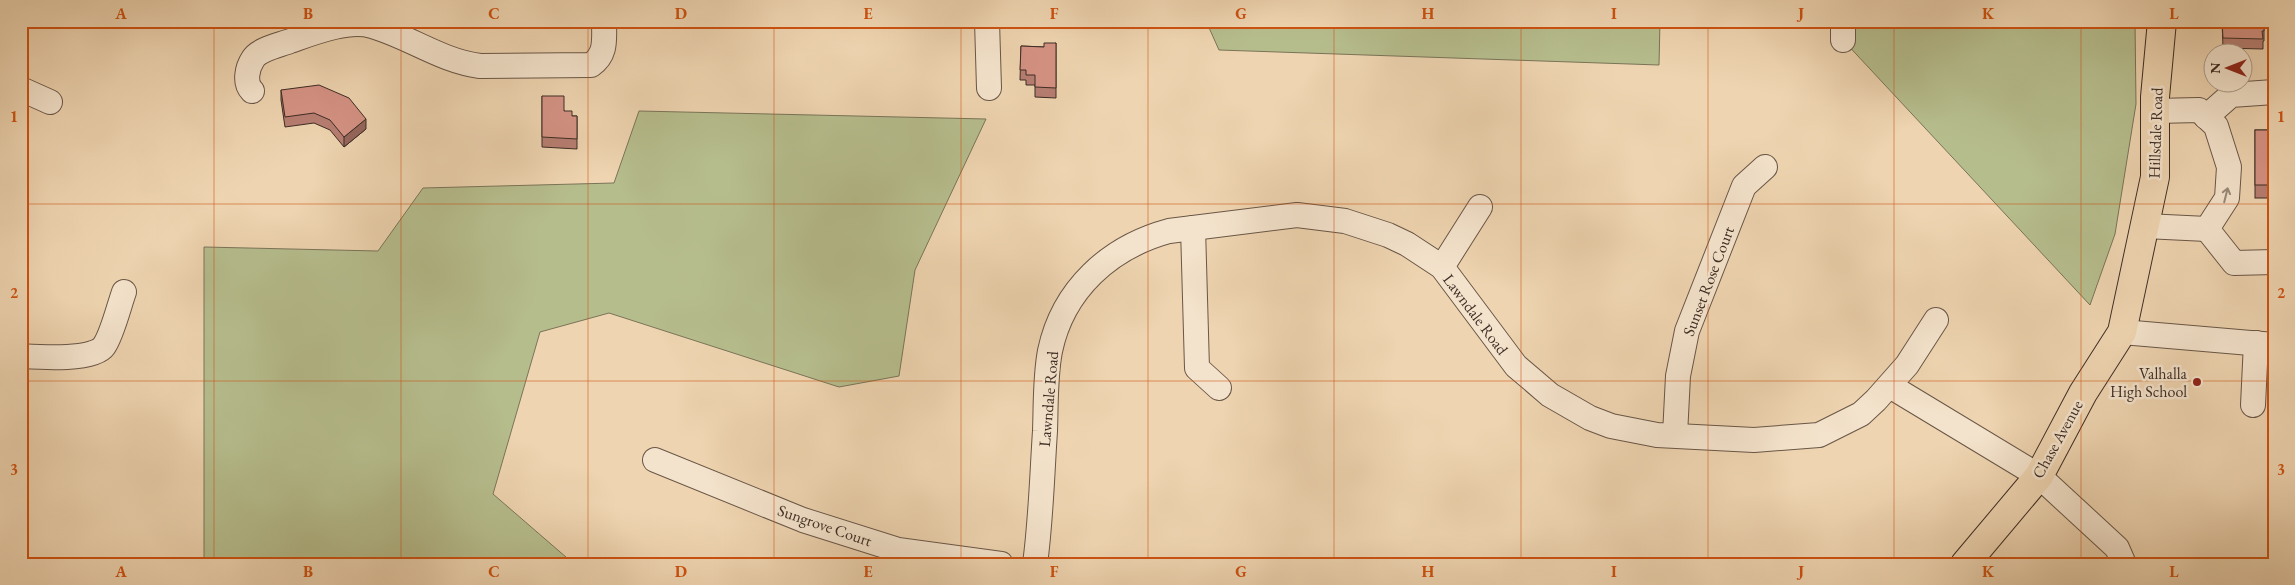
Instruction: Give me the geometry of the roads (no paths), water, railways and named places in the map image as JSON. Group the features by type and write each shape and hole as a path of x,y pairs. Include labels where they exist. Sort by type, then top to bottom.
{"main road":[{"name":"Hillsdale Road","path":"2122,332 2155,177 2155,111 2162,21"},
{"name":"Chase Avenue","path":"1965,564 2039,476 2083,393 2122,332"}],"street":[{"path":"252,91 249,87 247,75 253,58 266,50 293,40 346,26 371,26 463,64 480,66 591,65 600,59 604,47 604,21"},
{"path":"987,21 989,88"},
{"path":"21,89 50,102"},
{"path":"2206,117 2231,95 2274,92"},
{"path":"2155,111 2199,110 2216,126 2229,167 2227,198 2207,229"},
{"name":"Sunset Rose Court","path":"1675,435 1678,376 1687,331 1744,186 1765,166"},
{"path":"1442,268 1480,207"},
{"name":"Lawndale Road","path":"1035,564 1040,528 1048,369 1053,342 1062,315 1082,284 1094,271 1121,250 1152,236 1169,231 1297,215 1345,221 1388,235 1407,244 1442,268 1516,366 1550,396 1590,418 1634,432 1754,440 1820,435 1861,414 1890,386 1907,365 1936,320"},
{"path":"2145,226 2207,229 2234,263 2274,262"},
{"path":"1193,228 1197,368 1219,388"},
{"path":"21,356 77,356 94,353 103,347 124,292"},
{"path":"2122,332 2265,344 2252,405"},
{"path":"1890,386 2039,476 2117,548 2124,564"},
{"name":"Sungrove Court","path":"655,460 803,520 898,550 1002,564"}],"place":[{"name":"Valhalla High School","path":"2197,382"}]}
